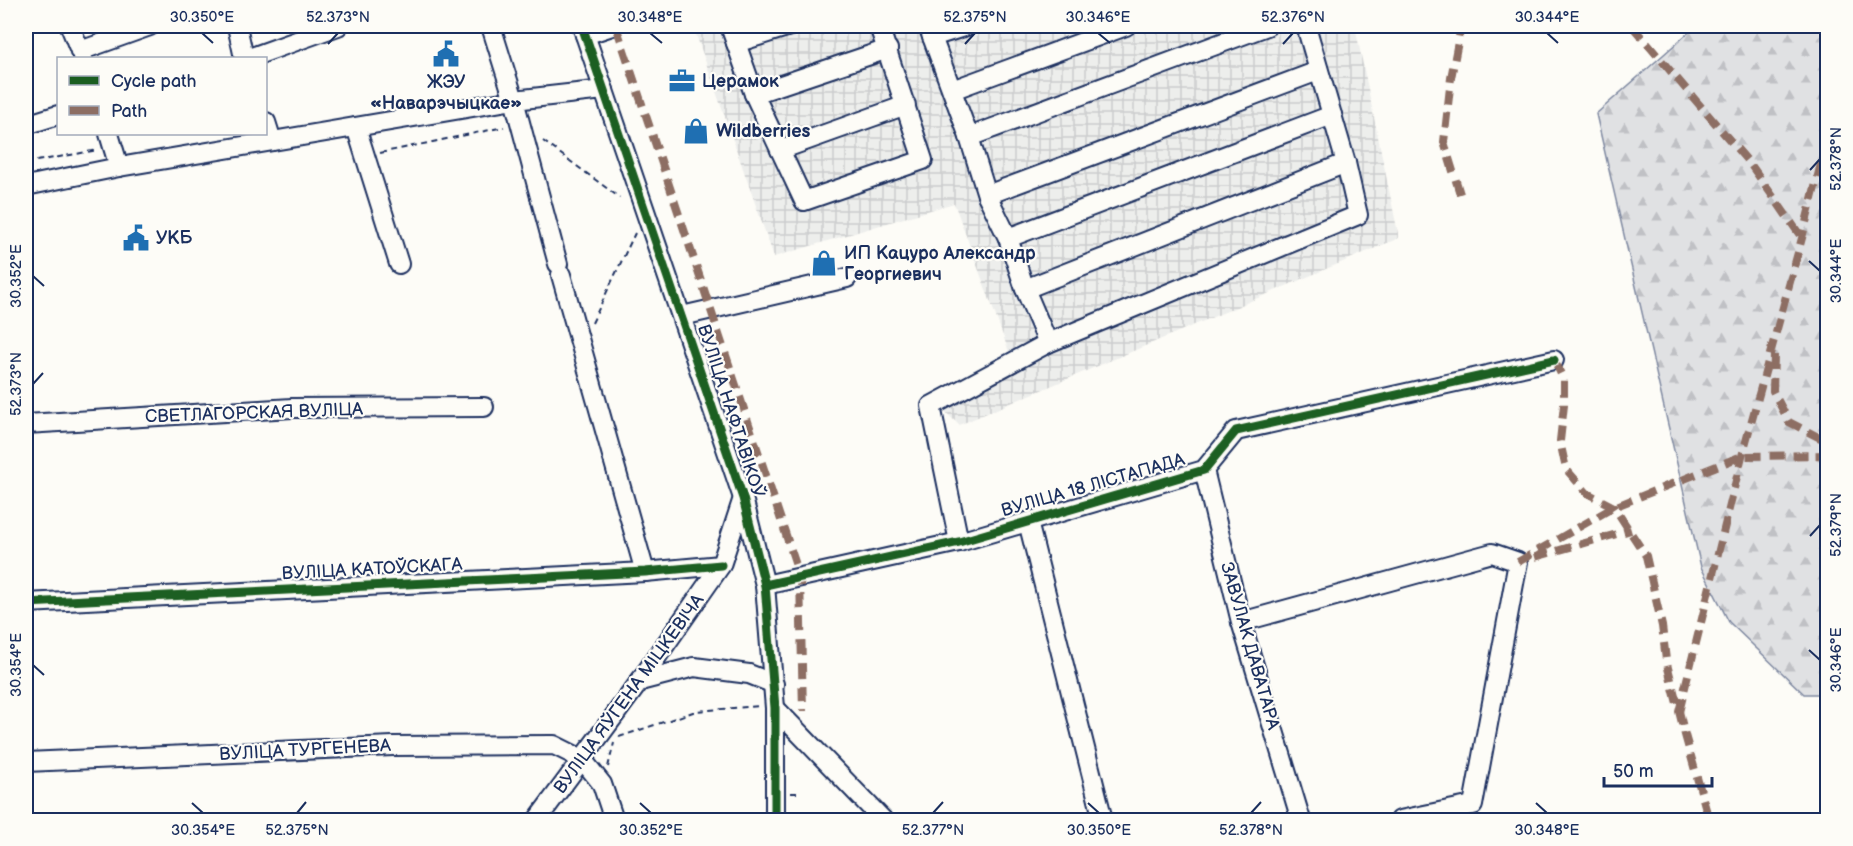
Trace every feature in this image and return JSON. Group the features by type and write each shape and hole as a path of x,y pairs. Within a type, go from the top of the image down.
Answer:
{"street":[{"path":"70,26 82,55 150,26"},
{"path":"237,26 244,57"},
{"path":"252,57 338,26"},
{"path":"491,26 514,100 645,572"},
{"path":"584,30 612,26"},
{"path":"790,26 733,34 754,94 804,201 923,160 879,26"},
{"path":"967,26 930,31 969,137 987,195 1008,238 1025,290 1048,343"},
{"path":"952,90 1126,26"},
{"path":"969,137 1267,26"},
{"path":"959,542 931,406 1048,343 1358,215 1346,164 1306,26"},
{"name":"ВУЛІЦА НАФТАВІКОЎ","path":"584,30 743,498 765,585 774,684 775,820"},
{"path":"754,94 888,50"},
{"path":"987,195 1318,70"},
{"path":"26,186 119,167 514,100 604,90"},
{"path":"780,150 906,105"},
{"path":"1008,238 1332,115"},
{"path":"26,125 57,116"},
{"path":"267,125 272,141"},
{"path":"356,127 399,264"},
{"path":"111,140 119,167"},
{"path":"1025,290 1346,164"},
{"path":"682,316 847,278"},
{"name":"ВУЛІЦА 18 ЛІСТАПАДА","path":"765,585 959,542 1204,470 1236,431 1554,360"},
{"name":"СВЕТЛАГОРСКАЯ ВУЛІЦА","path":"26,424 292,408 484,407"},
{"name":"ЗАВУЛАК ДАВАТАРА","path":"1204,470 1241,622 1302,820"},
{"name":"ВУЛІЦА ЯЎГЕНА МІЦКЕВІЧА","path":"537,820 640,681 721,565 743,498"},
{"name":"ВУЛІЦА 18 ЛІСТАПАДА","path":"1028,522 1103,820"},
{"path":"1241,622 1492,554 1518,562 1470,813 1400,820"},
{"name":"ВУЛІЦА КАТОЎСКАГА","path":"26,603 645,572 721,565"},
{"path":"640,681 694,666 749,674 774,684"},
{"path":"775,708 883,820"},
{"name":"ВУЛІЦА ТУРГЕНЕВА","path":"26,762 393,746 554,745 582,759"},
{"path":"582,759 602,784 614,820"}],"path":[{"path":"365,156 520,124 620,198"},
{"path":"26,163 111,140"},
{"path":"581,345 634,233"},
{"path":"602,784 616,739 696,711 755,706 775,708"}],"shaded area":[{"path":"693,26 1355,26 1399,238 959,425 930,397 1012,360 954,203 774,257"}],"green space":[{"path":"1696,26 1827,26 1827,73 1821,98 1828,105 1827,694 1804,694 1729,622 1701,567 1596,114"}],"marked path":[{"path":"616,26 800,577 803,711"},
{"path":"1460,194 1444,142 1451,78 1461,26"},
{"path":"1632,26 1751,165 1802,238"},
{"path":"1679,712 1742,456 1828,136"},
{"path":"1774,355 1773,391 1789,422 1828,442"},
{"path":"1554,360 1564,380 1560,441 1566,469 1587,493 1614,507 1646,556 1662,626 1666,660 1709,820"},
{"path":"1518,562 1614,507 1742,456 1828,455"},
{"path":"1535,557 1631,530"}],"cycle path":[{"path":"582,26 743,498 765,585 775,708 775,820"},
{"path":"765,585 959,542 1204,470 1236,431 1554,360"},
{"path":"26,603 645,572 721,565"}],"place":[{"name":"ЖЭУ «Наварэчыцкае»","path":"446,54"},
{"name":"Церамок","path":"682,81"},
{"name":"Wildberries","path":"696,131"},
{"name":"УКБ","path":"136,238"},
{"name":"ИП Кацуро Александр Георгиевич","path":"824,263"}]}
